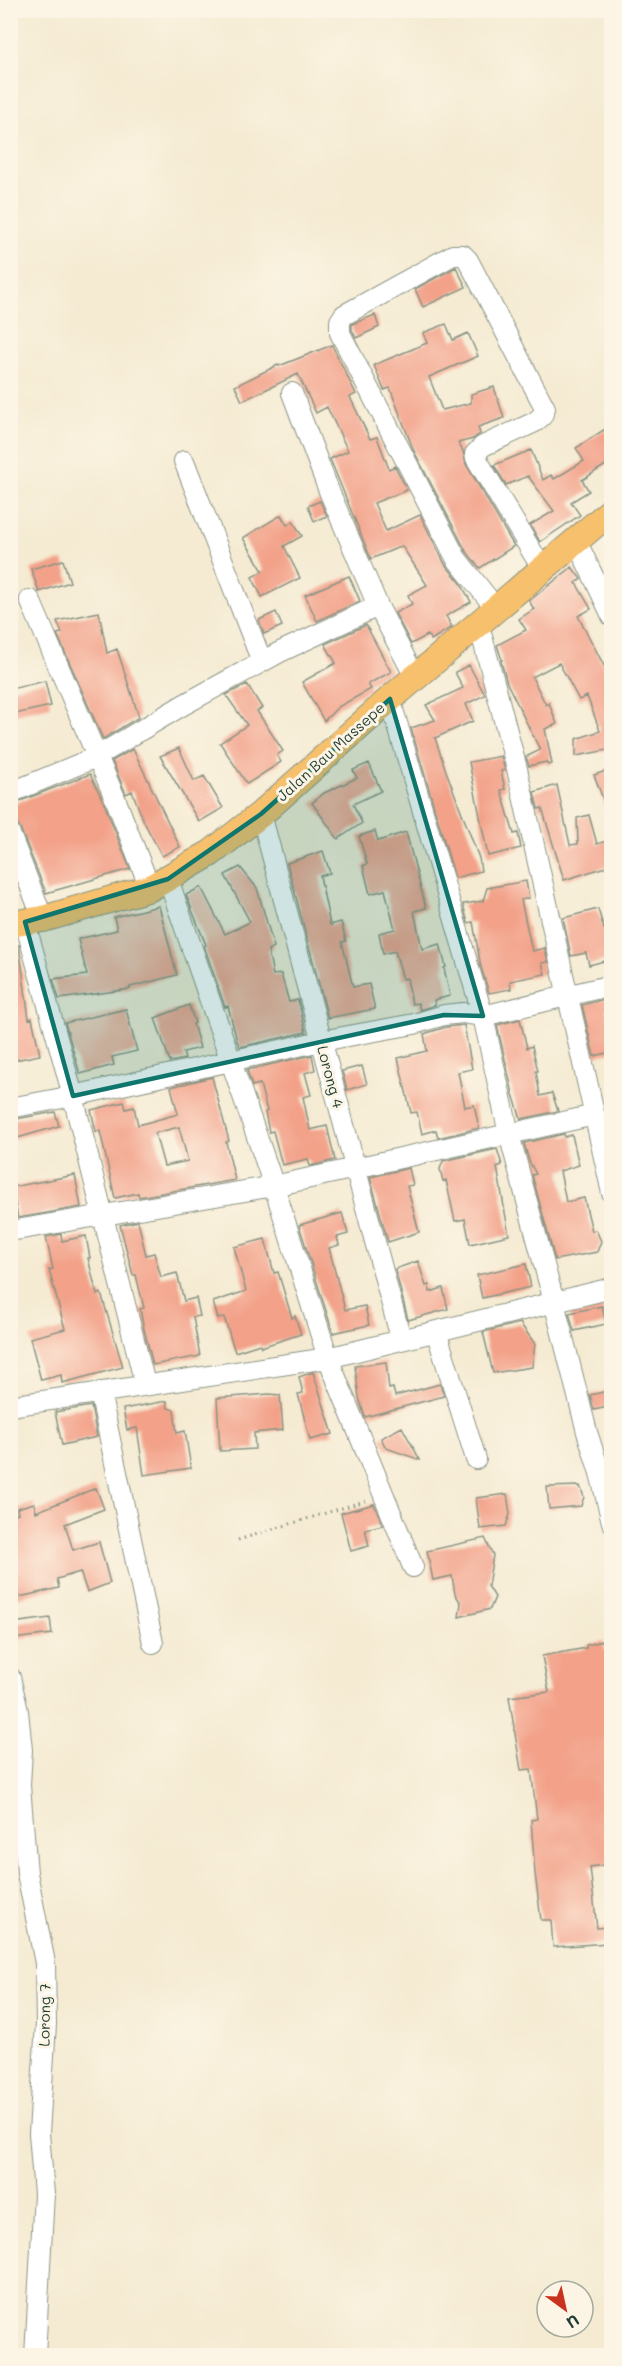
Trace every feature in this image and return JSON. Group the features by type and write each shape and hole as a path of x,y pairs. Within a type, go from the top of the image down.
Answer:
{"main road":[{"name":"Jalan Bau Massepe","path":"26,922 159,884 211,853 261,814 390,699 612,510"}],"street":[{"path":"543,570 476,458 476,454 483,446 535,422 543,416 545,408 468,260 463,255 453,255 344,315 340,321 340,333 488,617 517,769 612,1193"},
{"path":"292,393 329,491 378,606 416,679"},
{"path":"184,461 262,662"},
{"path":"576,540 612,616"},
{"path":"30,600 115,798 159,884 230,1061 274,1186 328,1358 414,1567"},
{"path":"10,793 96,756 262,662 315,634 378,606"},
{"path":"390,699 483,1016 509,1134 612,1522"},
{"name":"Lorong 4","path":"261,814 401,1339"},
{"path":"10,834 26,922 74,1096 145,1384"},
{"path":"10,1108 453,1013 483,1016 612,985"},
{"path":"10,1231 103,1217 274,1186 595,1115"},
{"path":"10,1406 328,1358 612,1288"},
{"path":"436,1331 476,1459"},
{"path":"100,1392 153,1642"},
{"name":"Lorong 7","path":"10,1677 18,1711 22,1750 20,1785 27,1873 45,1963 46,2024 39,2133 44,2194 35,2355"}],"path":[{"path":"238,1540 384,1494"}],"highlighted area":[{"path":"390,699 483,1016 444,1015 73,1096 25,922 168,879 261,814"}],"building":[{"path":"456,267 466,287 423,307 415,289"},
{"path":"375,315 379,327 356,338 352,324"},
{"path":"446,324 453,340 468,333 478,356 429,377 442,410 471,403 471,394 494,387 504,418 478,427 480,434 473,439 458,443 463,451 466,464 514,546 480,568 466,551 413,449 390,388 384,390 374,365 427,343 423,333"},
{"path":"332,345 356,394 350,397 370,439 377,437 389,469 395,466 407,490 374,503 386,531 420,515 445,564 460,582 471,602 446,616 452,627 431,640 428,635 411,644 395,613 412,604 408,595 427,585 402,546 371,559 330,459 348,451 327,407 316,413 298,374 242,401 235,386 278,365"},
{"path":"605,429 612,440 612,461 582,480 589,491 571,502 580,515 540,542 530,525 554,511 528,476 506,485 494,465 531,450 543,480 551,475 554,479 584,461 576,448"},
{"path":"320,501 327,516 314,521 308,506"},
{"path":"281,515 287,525 293,521 302,536 284,546 300,578 262,597 252,577 263,571 243,538"},
{"path":"63,560 70,582 39,592 31,569"},
{"path":"572,567 581,579 576,583 591,609 578,616 612,681 612,758 607,750 576,756 576,739 600,731 587,696 579,700 559,663 532,677 546,705 549,703 557,724 545,729 552,764 548,765 546,762 529,766 526,757 540,750 507,683 497,645 526,630 519,619 534,609 529,601"},
{"path":"349,576 360,601 317,621 305,595"},
{"path":"99,612 107,653 117,649 139,717 103,739 57,634 62,633 57,621"},
{"path":"276,612 282,626 264,634 259,620"},
{"path":"366,625 391,672 368,684 371,689 338,707 324,721 302,682 336,663 325,644"},
{"path":"469,665 485,695 466,704 473,721 435,738 479,858 481,871 455,878 411,728 435,720 426,705 463,688 455,672"},
{"path":"45,681 51,706 10,715 10,689"},
{"path":"247,684 262,708 257,711 283,751 277,755 281,762 247,784 220,743 247,725 226,695"},
{"path":"179,748 194,781 204,776 223,808 199,822 160,756"},
{"path":"133,749 180,847 162,856 144,822 132,791 126,794 112,761"},
{"path":"501,756 505,770 501,771 505,789 501,790 514,834 518,833 521,848 488,856 469,762"},
{"path":"369,763 381,791 353,804 362,823 338,839 312,803 324,793 357,778 353,770"},
{"path":"612,769 612,818 610,818 594,775"},
{"path":"90,774 130,869 46,893 21,830 10,814 10,805"},
{"path":"557,785 570,845 578,844 577,818 589,815 597,844 612,839 612,865 564,880 542,808 538,809 534,792"},
{"path":"375,831 378,841 406,832 426,908 414,911 422,949 440,944 446,967 444,968 450,996 434,1000 435,1005 420,1010 418,1003 412,1004 407,978 403,979 395,951 383,954 379,933 395,929 385,890 370,894 363,866 367,864 359,836"},
{"path":"323,851 330,873 320,876 330,925 341,922 346,941 342,942 353,987 369,984 375,1009 328,1018 287,863"},
{"path":"240,867 257,888 274,947 268,950 273,975 281,974 289,1002 298,1000 306,1032 240,1047 228,1006 225,1007 204,946 206,945 186,895 201,887 225,934 250,922 225,875"},
{"path":"526,881 529,898 521,900 532,951 545,948 548,962 542,963 545,974 510,981 511,989 489,993 481,967 473,922 468,923 463,904 483,901 487,888"},
{"path":"159,906 177,975 130,987 130,989 59,999 53,979 87,975 78,939 117,930 114,917"},
{"path":"598,909 604,929 612,927 612,959 589,965 586,953 571,956 563,918"},
{"path":"19,945 29,1019 32,1018 40,1055 10,1061 10,946"},
{"path":"612,997 612,1008 606,1009 612,1033 612,1052 594,1056 582,1005"},
{"path":"189,1005 200,1048 183,1052 185,1059 170,1062 155,1018"},
{"path":"126,1009 137,1051 112,1057 114,1065 80,1074 65,1023"},
{"path":"520,1019 527,1048 532,1046 538,1071 536,1071 540,1096 552,1093 558,1111 521,1119 497,1025"},
{"path":"464,1025 472,1069 458,1072 465,1107 474,1105 479,1128 438,1138 436,1130 422,1134 417,1112 411,1113 398,1058 427,1051 424,1034 446,1027"},
{"path":"312,1055 315,1070 305,1073 311,1095 303,1097 310,1130 327,1126 335,1160 310,1166 308,1159 282,1165 273,1131 269,1132 265,1112 267,1111 260,1084 252,1086 247,1070"},
{"path":"362,1066 367,1084 347,1090 342,1071"},
{"path":"212,1077 229,1141 226,1142 235,1180 139,1197 138,1193 115,1198 100,1131 96,1132 91,1110 124,1102 126,1109 134,1107 138,1125 178,1114 171,1087","holes":["179,1127 188,1161 164,1166 155,1133"]},
{"path":"55,1112 59,1126 14,1139 10,1120"},
{"path":"564,1134 565,1137 572,1135 579,1165 560,1171 566,1202 584,1198 592,1231 596,1230 601,1241 597,1252 555,1260 532,1175 536,1174 529,1161 524,1143"},
{"path":"497,1149 502,1165 497,1167 509,1235 470,1244 465,1219 455,1221 446,1180 443,1181 440,1169 443,1161"},
{"path":"409,1168 413,1185 407,1186 419,1232 388,1242 370,1177"},
{"path":"75,1175 81,1207 18,1218 12,1187"},
{"path":"342,1213 348,1234 337,1237 339,1245 329,1248 345,1310 365,1306 369,1325 333,1333 299,1225"},
{"path":"138,1221 146,1255 154,1253 161,1277 177,1273 184,1301 196,1298 200,1316 193,1317 200,1356 153,1365 140,1309 144,1308 120,1225"},
{"path":"61,1234 62,1241 86,1236 90,1258 88,1258 97,1295 101,1293 123,1367 62,1383 61,1375 41,1380 30,1338 65,1329 49,1270 53,1269 46,1237"},
{"path":"265,1239 274,1273 278,1272 292,1318 295,1316 301,1334 261,1347 260,1344 235,1352 224,1317 218,1319 213,1302 246,1291 234,1247"},
{"path":"418,1261 430,1292 443,1288 448,1309 408,1320 395,1269"},
{"path":"526,1264 531,1287 482,1298 477,1275"},
{"path":"602,1306 606,1324 574,1331 569,1313"},
{"path":"520,1323 535,1344 532,1367 493,1373 483,1332"},
{"path":"386,1362 389,1389 393,1388 395,1396 440,1384 444,1396 365,1417 359,1398 355,1366"},
{"path":"313,1372 333,1434 310,1440 298,1394 303,1393 299,1377"},
{"path":"612,1390 612,1406 594,1410 590,1395"},
{"path":"280,1395 283,1430 254,1433 255,1449 220,1451 217,1398"},
{"path":"167,1401 168,1408 174,1410 177,1433 185,1431 191,1468 144,1475 137,1428 127,1430 123,1409"},
{"path":"91,1406 97,1437 62,1445 55,1412"},
{"path":"402,1427 420,1460 386,1448 381,1438"},
{"path":"580,1486 584,1497 581,1506 549,1509 547,1487"},
{"path":"96,1488 104,1509 65,1524 73,1550 99,1542 110,1583 87,1592 80,1572 57,1579 59,1588 15,1598 10,1576 10,1516 18,1513 17,1508 34,1503 36,1512"},
{"path":"507,1494 510,1514 506,1526 480,1529 476,1498"},
{"path":"374,1504 383,1525 365,1529 369,1546 351,1551 341,1513"},
{"path":"485,1538 493,1555 488,1586 495,1597 490,1609 459,1617 461,1603 455,1594 452,1576 433,1580 427,1551"},
{"path":"50,1618 52,1634 13,1639 12,1623"},
{"path":"603,1641 605,1650 612,1649 612,1864 590,1867 597,1928 607,1927 608,1943 553,1947 551,1920 541,1920 535,1873 531,1820 537,1819 531,1769 521,1770 509,1697 549,1692 542,1656 586,1648 586,1645"}]}
